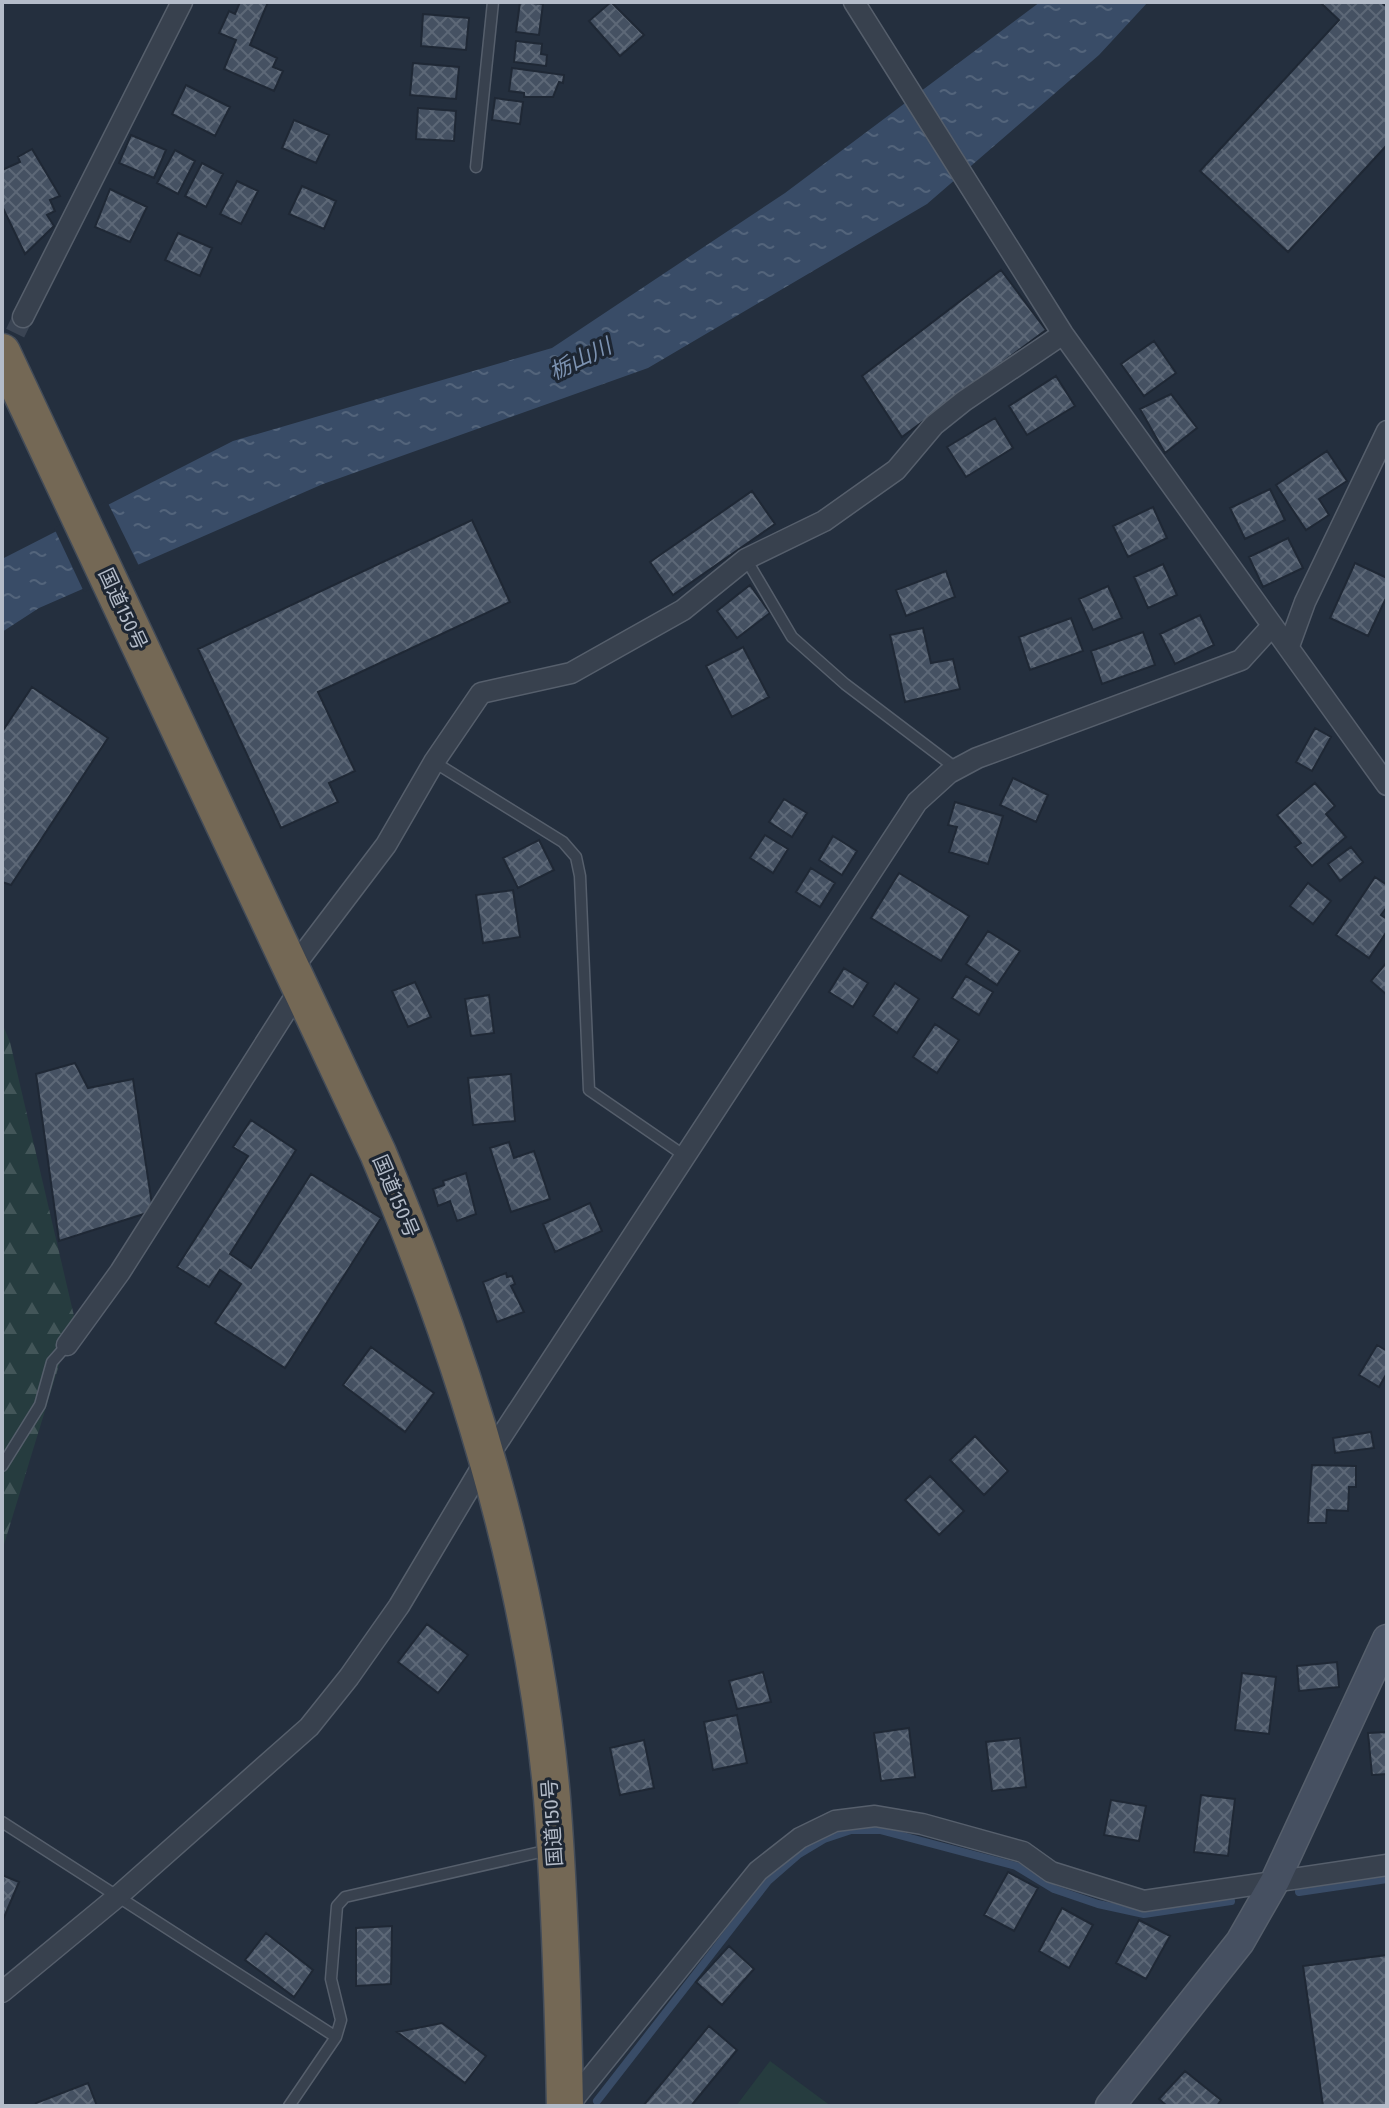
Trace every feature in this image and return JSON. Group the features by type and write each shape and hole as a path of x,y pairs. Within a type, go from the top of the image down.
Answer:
{"highway":[{"name":"国道150号","path":"2,352 297,978 428,1272 486,1460 532,1658 552,1797 566,2106"}],"street":[{"path":"23,317 182,2"},
{"path":"854,2 1063,334 1387,785"},
{"path":"67,1345 128,1259 297,978 386,845 434,762 481,693 571,673 683,610 746,559 824,521 884,479 896,470 934,425 1063,334"},
{"path":"1289,646 1305,602 1387,431"},
{"path":"2,1992 117,1897 309,1727 399,1606 486,1460 917,802 957,769 1241,660 1272,626"},
{"path":"1110,2106 1240,1942 1275,1881 1387,1639"},
{"path":"566,2106 758,1871 800,1838 835,1821 875,1816 922,1824 1023,1852 1051,1872 1144,1901 1387,1865"}],"lane":[{"path":"476,167 493,2"},
{"path":"746,559 792,637 845,684 957,769"},
{"path":"434,762 563,842 576,857 580,876 589,1090 686,1156"},
{"path":"2,1466 40,1405 52,1362 67,1345"},
{"path":"2,1822 336,2037"},
{"path":"289,2106 336,2037 341,2020 331,1979 337,1906 345,1897 554,1848"}],"green space":[{"path":"2,1023 10,1042 74,1316 2,1551"},
{"path":"770,2061 831,2106 736,2106"}],"water":[{"name":"栃山川","path":"1040,2 1148,2 1099,55 927,204 648,368 323,484 39,608 2,632 2,559 233,441 552,348 785,193"}],"pier":[{"path":"107,501 140,568 84,592 54,528"}],"building":[{"path":"240,2 268,2 250,45 277,58 273,67 283,71 274,91 224,69 236,40 219,33 229,11 235,14"},
{"path":"520,2 543,4 539,35 516,32"},
{"path":"611,2 644,35 620,56 589,21"},
{"path":"1381,2 1387,7 1387,145 1288,252 1200,171 1339,20 1322,4"},
{"path":"423,14 469,18 466,50 421,46"},
{"path":"516,41 542,44 541,54 547,55 546,66 514,62"},
{"path":"413,63 459,67 456,99 410,95"},
{"path":"512,68 564,75 563,83 559,82 553,97 524,97 524,93 509,91"},
{"path":"186,85 230,107 215,136 172,114"},
{"path":"495,98 523,102 520,124 492,120"},
{"path":"418,108 456,111 454,141 416,139"},
{"path":"294,120 329,135 316,163 282,148"},
{"path":"131,135 166,150 154,178 119,163"},
{"path":"32,149 60,196 50,200 55,211 47,215 54,226 25,254 2,206 2,170 20,162 18,157"},
{"path":"175,150 195,161 178,194 157,183"},
{"path":"202,163 223,174 206,207 185,196"},
{"path":"237,181 258,191 241,224 220,214"},
{"path":"302,186 336,201 324,229 289,214"},
{"path":"110,189 147,207 130,242 95,227"},
{"path":"178,233 212,248 200,276 165,260"},
{"path":"1001,270 1046,330 902,437 862,376"},
{"path":"1154,341 1176,373 1144,396 1121,364"},
{"path":"1056,376 1075,406 1027,435 1009,406"},
{"path":"1171,394 1197,428 1165,453 1140,409"},
{"path":"995,418 1013,448 966,477 947,447"},
{"path":"1327,451 1347,481 1319,499 1329,515 1306,530 1276,485"},
{"path":"1270,489 1285,520 1245,539 1230,508"},
{"path":"752,491 775,524 673,595 650,562"},
{"path":"1153,507 1167,538 1128,557 1113,526"},
{"path":"472,520 510,602 318,692 355,771 329,783 338,802 281,828 198,649"},
{"path":"1288,538 1303,568 1263,587 1249,557"},
{"path":"1355,563 1387,578 1387,596 1368,636 1330,618"},
{"path":"1163,564 1177,595 1148,608 1134,577"},
{"path":"946,571 955,597 906,616 896,590"},
{"path":"750,585 770,613 737,638 717,611"},
{"path":"1108,586 1122,618 1093,630 1079,599"},
{"path":"1200,615 1214,645 1175,664 1160,634"},
{"path":"1071,618 1083,651 1030,670 1019,637"},
{"path":"923,628 931,663 953,659 960,689 905,702 890,635"},
{"path":"1143,632 1155,665 1102,684 1091,651"},
{"path":"743,647 769,697 732,717 706,666"},
{"path":"32,687 108,738 11,885 2,882 2,732"},
{"path":"1315,728 1331,737 1312,771 1296,762"},
{"path":"1013,778 1048,795 1036,822 1000,805"},
{"path":"1315,783 1335,806 1326,814 1346,837 1312,866 1295,847 1301,843 1277,815"},
{"path":"784,799 807,813 792,837 769,822"},
{"path":"955,802 1003,816 988,864 949,852 957,827 948,825"},
{"path":"765,835 788,849 773,873 750,858"},
{"path":"833,836 857,851 842,875 819,860"},
{"path":"539,840 554,870 518,888 503,858"},
{"path":"1351,847 1363,862 1340,881 1328,864"},
{"path":"811,868 835,883 820,907 796,892"},
{"path":"899,873 969,916 941,961 871,918"},
{"path":"1375,877 1387,885 1387,907 1381,915 1387,919 1387,931 1369,958 1336,935"},
{"path":"1308,883 1331,901 1313,924 1290,906"},
{"path":"513,890 520,937 483,943 476,895"},
{"path":"988,931 1020,951 997,985 966,964"},
{"path":"1387,962 1387,995 1371,981"},
{"path":"844,968 868,983 853,1007 829,992"},
{"path":"966,976 993,992 979,1015 952,998"},
{"path":"415,982 431,1017 408,1027 392,991"},
{"path":"895,983 919,999 897,1033 873,1016"},
{"path":"489,995 494,1033 471,1036 465,999"},
{"path":"935,1024 959,1040 937,1073 913,1057"},
{"path":"75,1063 88,1088 133,1079 153,1211 59,1241 36,1074"},
{"path":"511,1074 515,1121 473,1125 468,1078"},
{"path":"251,1120 296,1150 230,1254 251,1268 311,1174 381,1218 285,1368 215,1323 241,1284 220,1270 209,1287 177,1267 248,1156 233,1147"},
{"path":"509,1142 514,1158 534,1151 550,1199 511,1212 490,1148"},
{"path":"466,1173 476,1214 457,1221 450,1201 438,1206 433,1189 444,1185 443,1181"},
{"path":"590,1203 602,1231 555,1252 543,1224"},
{"path":"506,1273 507,1277 512,1276 515,1284 511,1286 524,1312 497,1322 483,1282"},
{"path":"1377,1345 1387,1351 1387,1373 1379,1387 1359,1375"},
{"path":"371,1347 434,1393 405,1432 343,1385"},
{"path":"1371,1432 1374,1448 1335,1453 1333,1438"},
{"path":"975,1436 1008,1471 984,1495 950,1460"},
{"path":"1312,1465 1356,1466 1356,1487 1349,1487 1348,1511 1327,1510 1326,1523 1308,1523"},
{"path":"930,1476 964,1511 939,1535 905,1500"},
{"path":"427,1624 468,1655 438,1693 398,1662"},
{"path":"1337,1662 1339,1687 1299,1691 1297,1666"},
{"path":"763,1672 771,1702 737,1709 729,1681"},
{"path":"1242,1673 1276,1677 1269,1734 1235,1730"},
{"path":"737,1715 747,1763 713,1770 704,1722"},
{"path":"909,1728 915,1777 881,1781 874,1733"},
{"path":"1387,1732 1387,1774 1372,1775 1368,1733"},
{"path":"1020,1738 1026,1787 992,1791 986,1742"},
{"path":"644,1740 654,1788 620,1795 610,1748"},
{"path":"1201,1795 1235,1799 1228,1856 1194,1852"},
{"path":"1111,1800 1146,1806 1139,1841 1104,1835"},
{"path":"1008,1872 1038,1888 1014,1931 984,1915"},
{"path":"2,1875 19,1882 2,1922"},
{"path":"1062,1908 1093,1925 1069,1968 1039,1951"},
{"path":"1139,1920 1170,1936 1146,1979 1116,1963"},
{"path":"392,1926 391,1984 356,1986 356,1928"},
{"path":"266,1933 313,1970 294,1997 245,1960"},
{"path":"729,1946 754,1969 722,2005 696,1982"},
{"path":"1387,1955 1387,2106 1323,2106 1303,1966"},
{"path":"442,2023 486,2056 465,2083 397,2032"},
{"path":"709,2026 737,2050 691,2106 643,2106"},
{"path":"1185,2071 1221,2100 1217,2106 1167,2106 1159,2099"},
{"path":"88,2083 97,2106 37,2106 36,2103"}],"waterway":[{"path":"597,2101 768,1881 799,1854 824,1839 851,1830 880,1830 1016,1866 1054,1889 1098,1904 1144,1914 1231,1901"},
{"path":"1299,1892 1387,1879"}],"tunnel":[{"path":"2,360 23,317"}]}
